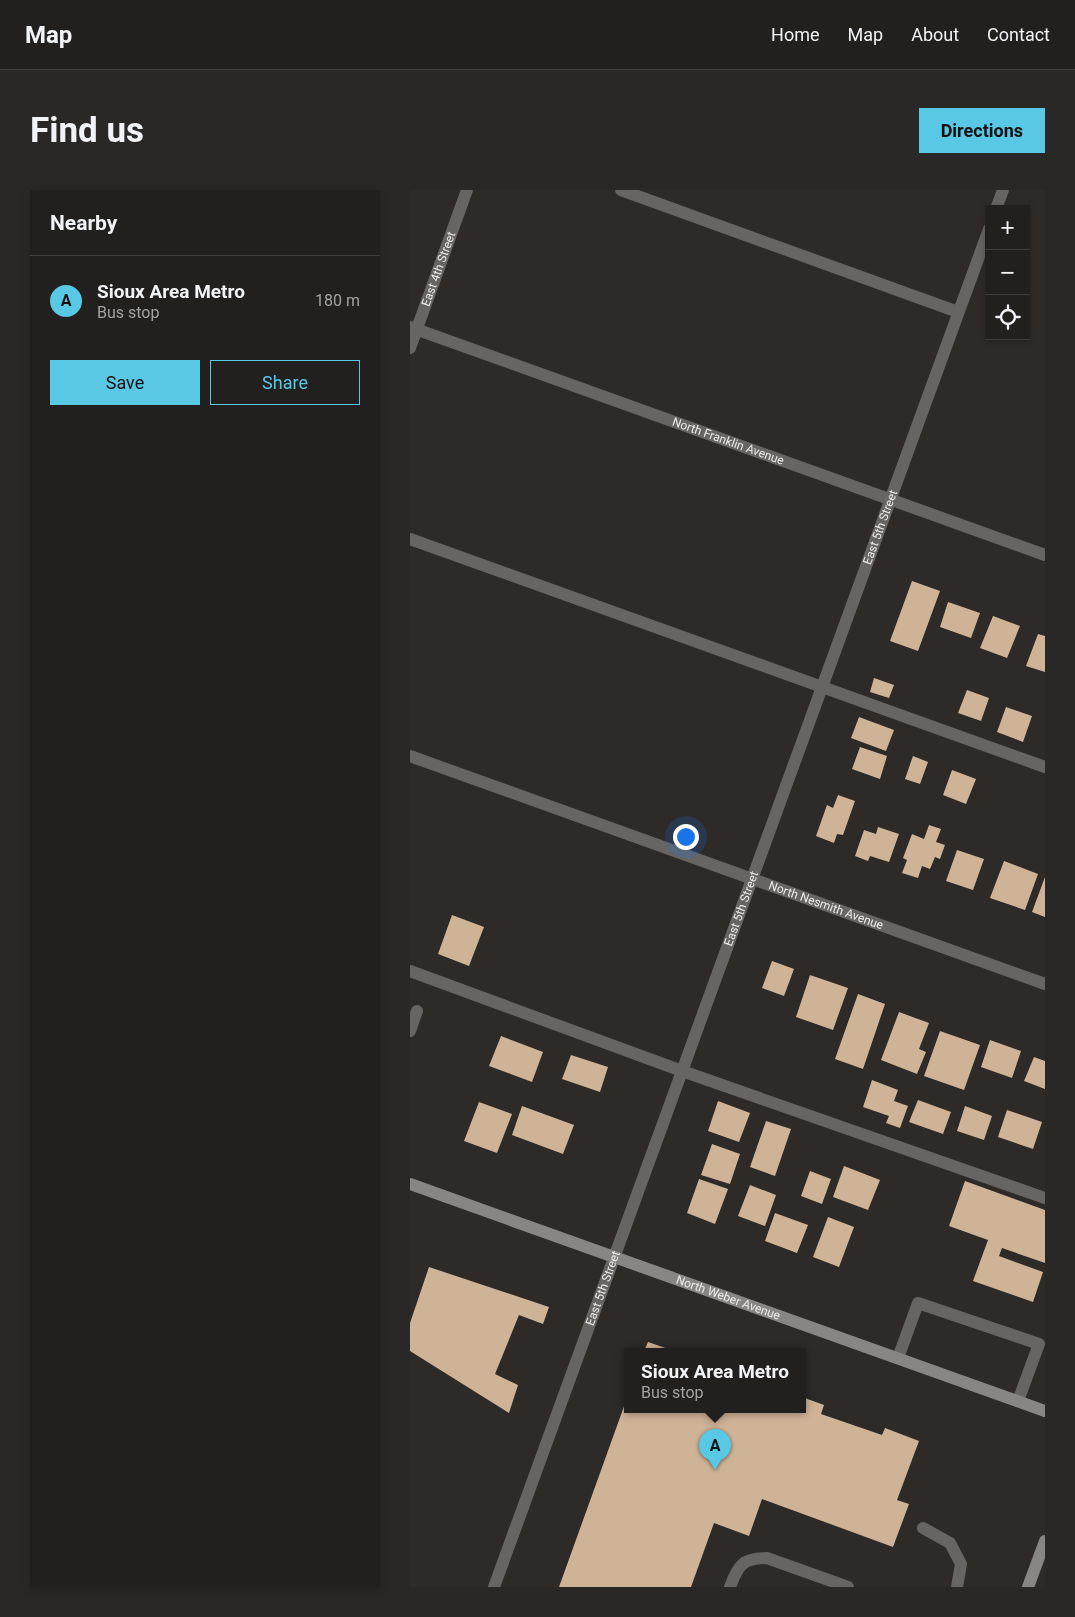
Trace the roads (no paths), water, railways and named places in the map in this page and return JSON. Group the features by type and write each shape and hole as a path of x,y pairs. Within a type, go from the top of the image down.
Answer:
{"street":[{"name":"East 4th Street","path":"410,348 413,328 467,190"},
{"path":"621,190 958,312"},
{"path":"997,205 1003,190"},
{"name":"East 5th Street","path":"494,1587 985,239"},
{"name":"North Franklin Avenue","path":"413,328 1045,554"},
{"path":"410,539 1045,767"},
{"name":"North Nesmith Avenue","path":"410,756 1045,984"},
{"path":"410,971 682,1071 1045,1198"},
{"path":"410,1031 418,1011"},
{"name":"North Weber Avenue","path":"411,1186 614,1256 1045,1411"},
{"path":"898,1358 918,1303 1039,1344 1018,1401"},
{"path":"923,1528 950,1543 961,1564 957,1587"},
{"path":"1028,1587 1045,1541"},
{"path":"730,1587 736,1570 744,1562 755,1558 767,1558 848,1587"}],"place":[{"name":"Sioux Area Metro","path":"715,1470"}]}
